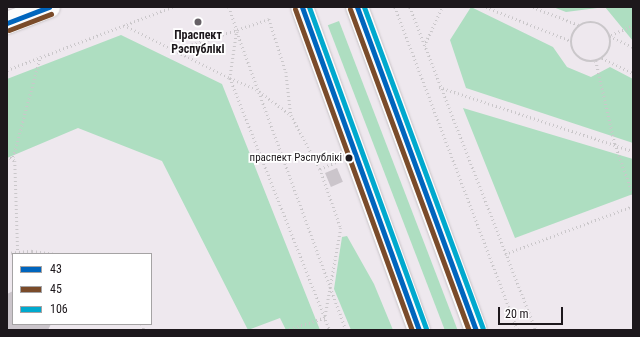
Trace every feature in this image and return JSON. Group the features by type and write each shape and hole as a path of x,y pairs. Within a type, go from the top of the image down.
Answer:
{"main road":[{"path":"7,23 50,7"},
{"path":"302,7 419,330"},
{"path":"357,7 476,330"}],"path":[{"path":"7,70 172,7"},
{"path":"229,7 256,88 346,330"},
{"path":"395,7 518,330"},
{"path":"410,7 438,87 536,330"},
{"path":"424,47 442,7"},
{"path":"486,7 571,41 577,56 596,61 602,58 610,48 610,36"},
{"path":"533,7 579,25 598,22 610,36 633,47"},
{"path":"173,51 269,19 286,72 291,115 320,169 340,228 325,318"},
{"path":"124,25 173,51 230,78 256,88 291,115"},
{"path":"571,41 579,25"},
{"path":"610,36 633,25"},
{"path":"236,30 230,78 330,330"},
{"path":"18,252 13,157 40,57"},
{"path":"602,58 633,73"},
{"path":"596,61 615,144 633,194"},
{"path":"438,87 633,151"},
{"path":"7,155 13,157"},
{"path":"505,254 633,206"},
{"path":"7,253 37,253"},
{"path":"288,330 325,318"}],"green space":[{"path":"471,7 553,47 567,67 591,77 610,67 633,79 633,143 466,88 450,40"},
{"path":"553,7 605,7 566,12"},
{"path":"605,7 633,7 633,41"},
{"path":"339,21 458,330 445,330 328,25"},
{"path":"121,35 222,84 320,330 286,330 280,318 248,330 162,161 78,128 7,158 7,79"},
{"path":"463,108 633,159 633,194 515,238"},
{"path":"347,236 374,284 393,330 351,330 334,289 342,237"}],"building":[{"path":"337,168 343,182 331,187 325,173"},
{"path":"12,292 12,325 50,325 48,330 7,330 7,294"}],"transit line":[{"name":"43","path":"7,23 49,7"},
{"name":"43","path":"302,7 419,330"},
{"name":"106","path":"309,7 426,328"},
{"name":"43","path":"357,7 476,330"},
{"name":"106","path":"364,7 483,328"},
{"name":"45","path":"295,9 412,330"},
{"name":"45","path":"350,9 469,330"},
{"name":"45","path":"9,30 51,14"}],"place":[{"name":"Праспект Рэспублікі","path":"198,22"},
{"name":"праспект Рэспублікі","path":"349,158"}]}
